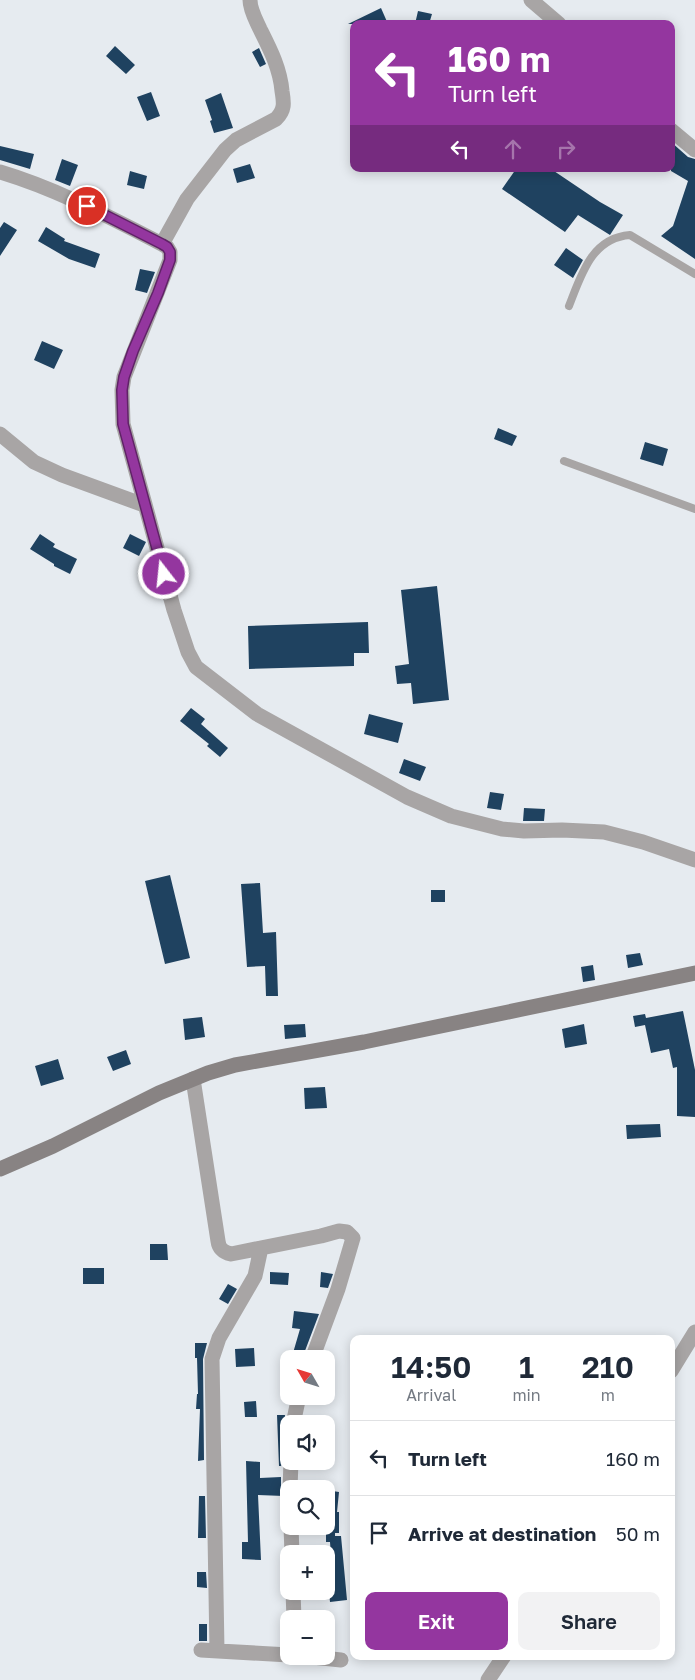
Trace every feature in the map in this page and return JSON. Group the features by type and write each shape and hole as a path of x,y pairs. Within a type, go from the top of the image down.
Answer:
{"street":[{"path":"162,244 187,199 225,150 236,140 276,119 281,114 284,106 278,66 252,11 250,0"},
{"path":"531,0 554,20"},
{"path":"675,133 695,150"},
{"path":"0,172 31,182 87,206 162,244 170,252 170,260 158,293 124,377 122,390 123,424 174,610 190,658 196,667 257,714 407,797 451,816 502,829 604,832 643,842 695,860"},
{"path":"0,434 34,462 62,475 144,505"},
{"path":"0,1169 53,1146 159,1093 192,1079 235,1065 364,1042 695,973"},
{"path":"192,1079 219,1247 225,1253 231,1254 339,1231 346,1232 353,1238 338,1289 315,1350"},
{"path":"217,1651 212,1359 220,1338 255,1276 261,1248"},
{"path":"675,1364 695,1332"},
{"path":"201,1650 280,1654"},
{"path":"335,1659 341,1660"},
{"path":"488,1680 501,1660"}],"lane":[{"path":"569,306 585,264 593,254 613,239 623,236 630,235 695,274"},
{"path":"564,461 695,510"}],"building":[{"path":"381,8 386,20 356,20"},
{"path":"418,11 432,14 430,20 416,20"},
{"path":"115,46 135,65 126,74 106,56"},
{"path":"259,48 266,64 260,67 252,52"},
{"path":"151,92 160,116 147,121 137,97"},
{"path":"221,93 233,128 214,133 205,100"},
{"path":"0,146 34,154 30,169 0,160"},
{"path":"675,146 688,157 695,159 695,259 661,236 673,226 688,181 673,172 675,172"},
{"path":"62,159 78,165 70,186 55,180"},
{"path":"250,164 255,178 237,183 233,169"},
{"path":"130,171 147,176 144,189 127,185"},
{"path":"514,172 555,172 623,215 610,235 578,215 565,232 502,189"},
{"path":"4,222 17,230 0,256 0,228"},
{"path":"46,227 65,239 64,241 100,254 95,268 69,259 38,241"},
{"path":"566,248 583,260 573,278 554,265"},
{"path":"140,269 155,272 147,293 135,290"},
{"path":"42,341 63,350 54,369 34,360"},
{"path":"498,428 517,436 512,446 494,439"},
{"path":"645,442 668,449 663,466 640,459"},
{"path":"40,534 55,544 53,547 77,559 70,574 54,566 54,564 30,549"},
{"path":"130,534 146,542 139,556 123,548"},
{"path":"437,586 449,700 413,704 411,683 397,684 395,666 409,664 401,590"},
{"path":"368,622 369,653 354,653 354,666 249,669 248,626"},
{"path":"191,708 205,719 201,724 228,748 220,757 207,746 209,744 180,721"},
{"path":"369,714 403,723 398,743 364,734"},
{"path":"404,759 426,767 420,781 399,773"},
{"path":"490,792 504,794 501,810 487,808"},
{"path":"524,808 545,809 544,821 523,821"},
{"path":"170,875 190,958 165,964 145,881"},
{"path":"260,883 263,933 276,932 278,996 266,996 265,966 247,967 241,884"},
{"path":"431,890 445,890 445,902 431,902"},
{"path":"640,953 643,965 628,968 626,955"},
{"path":"593,965 595,980 583,982 581,967"},
{"path":"683,1011 695,1070 695,1117 677,1116 677,1067 673,1068 669,1049 651,1053 645,1025 635,1027 633,1016 645,1014 646,1018"},
{"path":"202,1017 205,1037 185,1040 183,1019"},
{"path":"305,1024 306,1037 285,1039 284,1025"},
{"path":"584,1024 587,1044 565,1048 562,1029"},
{"path":"126,1050 131,1064 113,1071 107,1057"},
{"path":"58,1059 64,1079 41,1086 35,1066"},
{"path":"325,1087 327,1108 305,1109 304,1088"},
{"path":"660,1124 661,1137 627,1139 626,1125"},
{"path":"150,1244 167,1244 168,1260 150,1260"},
{"path":"83,1268 104,1268 104,1284 83,1284"},
{"path":"270,1272 289,1273 288,1285 270,1284"},
{"path":"321,1272 333,1274 328,1288 320,1287"},
{"path":"228,1284 237,1289 228,1304 219,1299"},
{"path":"294,1311 319,1314 305,1350 294,1350 300,1329 292,1328"},
{"path":"195,1343 207,1343 203,1359 204,1460 198,1461 200,1409 196,1409 198,1394"},
{"path":"254,1348 255,1366 236,1367 235,1349"},
{"path":"256,1401 257,1417 245,1417 244,1402"},
{"path":"277,1415 280,1415 279,1466"},
{"path":"246,1461 260,1462 260,1478 281,1477 280,1496 258,1495 261,1560 242,1559 242,1542 248,1542"},
{"path":"335,1491 339,1492 337,1512 339,1512 339,1533 335,1533"},
{"path":"199,1496 205,1496 206,1538 198,1538"},
{"path":"326,1535 341,1536 347,1600 330,1602 330,1600 335,1600 335,1545 330,1545 330,1542 326,1542"},
{"path":"197,1572 206,1572 207,1588 197,1587"},
{"path":"199,1624 207,1624 207,1641 199,1641"}],"route":[{"path":"87,206 162,244 170,252 170,260 133,351 124,377 122,390 123,424 128,446 164,574"}]}
